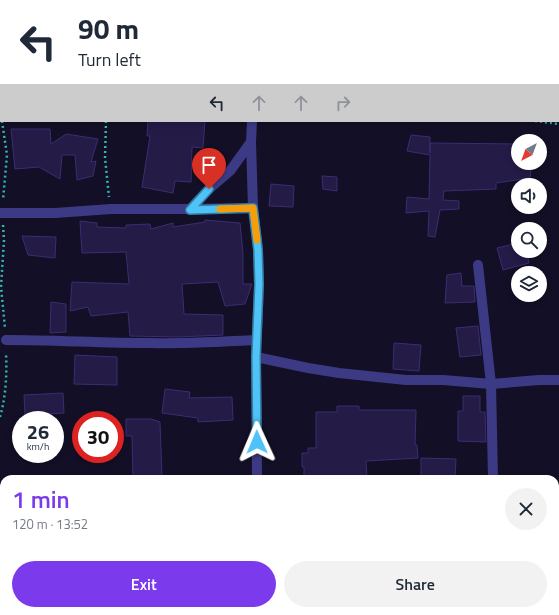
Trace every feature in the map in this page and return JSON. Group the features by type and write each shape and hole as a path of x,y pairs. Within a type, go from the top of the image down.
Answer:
{"street":[{"path":"252,122 253,208 258,250 259,284 256,357 257,475"},
{"path":"190,210 209,189 230,171 251,142"},
{"path":"1,212 55,213 110,209 190,210 253,208"},
{"path":"478,265 492,384 494,475"},
{"path":"6,340 151,344 257,340"},
{"path":"256,357 308,368 354,375 406,380 443,380 492,384 559,380"}],"path":[{"path":"0,417 4,404 7,370 1,287 4,240 1,212 6,155 2,122"},
{"path":"106,122 105,158 110,209"},
{"path":"543,122 559,124"}],"building":[{"path":"148,122 205,122 203,148 192,147 191,182 175,181 173,193 142,187 150,136 147,136"},
{"path":"11,129 50,129 51,144 66,134 98,139 91,162 96,161 93,176 77,180 75,155 62,155 60,179 39,167 15,169"},
{"path":"411,135 430,137 430,143 511,144 511,170 531,170 530,178 511,178 511,181 496,183 496,189 444,191 443,200 459,201 459,209 440,210 435,237 428,236 429,211 406,213 407,197 429,199 430,155 407,151"},
{"path":"322,176 337,177 337,191 323,189"},
{"path":"271,184 294,186 293,207 269,206"},
{"path":"205,220 240,223 243,253 243,284 252,284 245,304 225,306 218,282 182,284 184,314 223,315 223,335 177,337 130,336 128,312 91,316 88,307 70,311 72,282 129,284 126,252 82,253 80,221 97,223 97,227 126,228 126,225 150,224 151,229 173,223 173,227 205,222"},
{"path":"22,236 56,237 55,258 28,255"},
{"path":"511,245 511,258 528,258 529,263 511,266 511,268 503,270 497,248"},
{"path":"461,273 462,286 474,286 475,302 445,303 447,275"},
{"path":"51,302 66,304 66,332 50,333"},
{"path":"478,326 481,355 460,357 456,328"},
{"path":"394,343 421,345 419,371 393,369"},
{"path":"75,355 117,357 117,385 74,384"},
{"path":"165,389 190,392 189,398 232,397 233,420 198,422 198,418 162,413"},
{"path":"63,393 64,411 25,411 24,395"},
{"path":"463,396 480,396 480,412 485,412 486,442 458,441 458,411 463,411"},
{"path":"337,406 359,406 359,410 416,410 415,445 417,445 418,458 366,461 367,475 304,475 304,467 302,467 302,453 308,453 308,448 316,448 316,412 337,412"},
{"path":"126,419 151,419 160,422 162,475 133,475 132,436 126,436"},
{"path":"421,458 456,459 455,475 421,475"}],"slow traffic":[{"path":"220,209 253,208 257,240"}],"route":[{"path":"209,189 190,210 253,208 258,250 259,284 256,357 257,442"}]}
